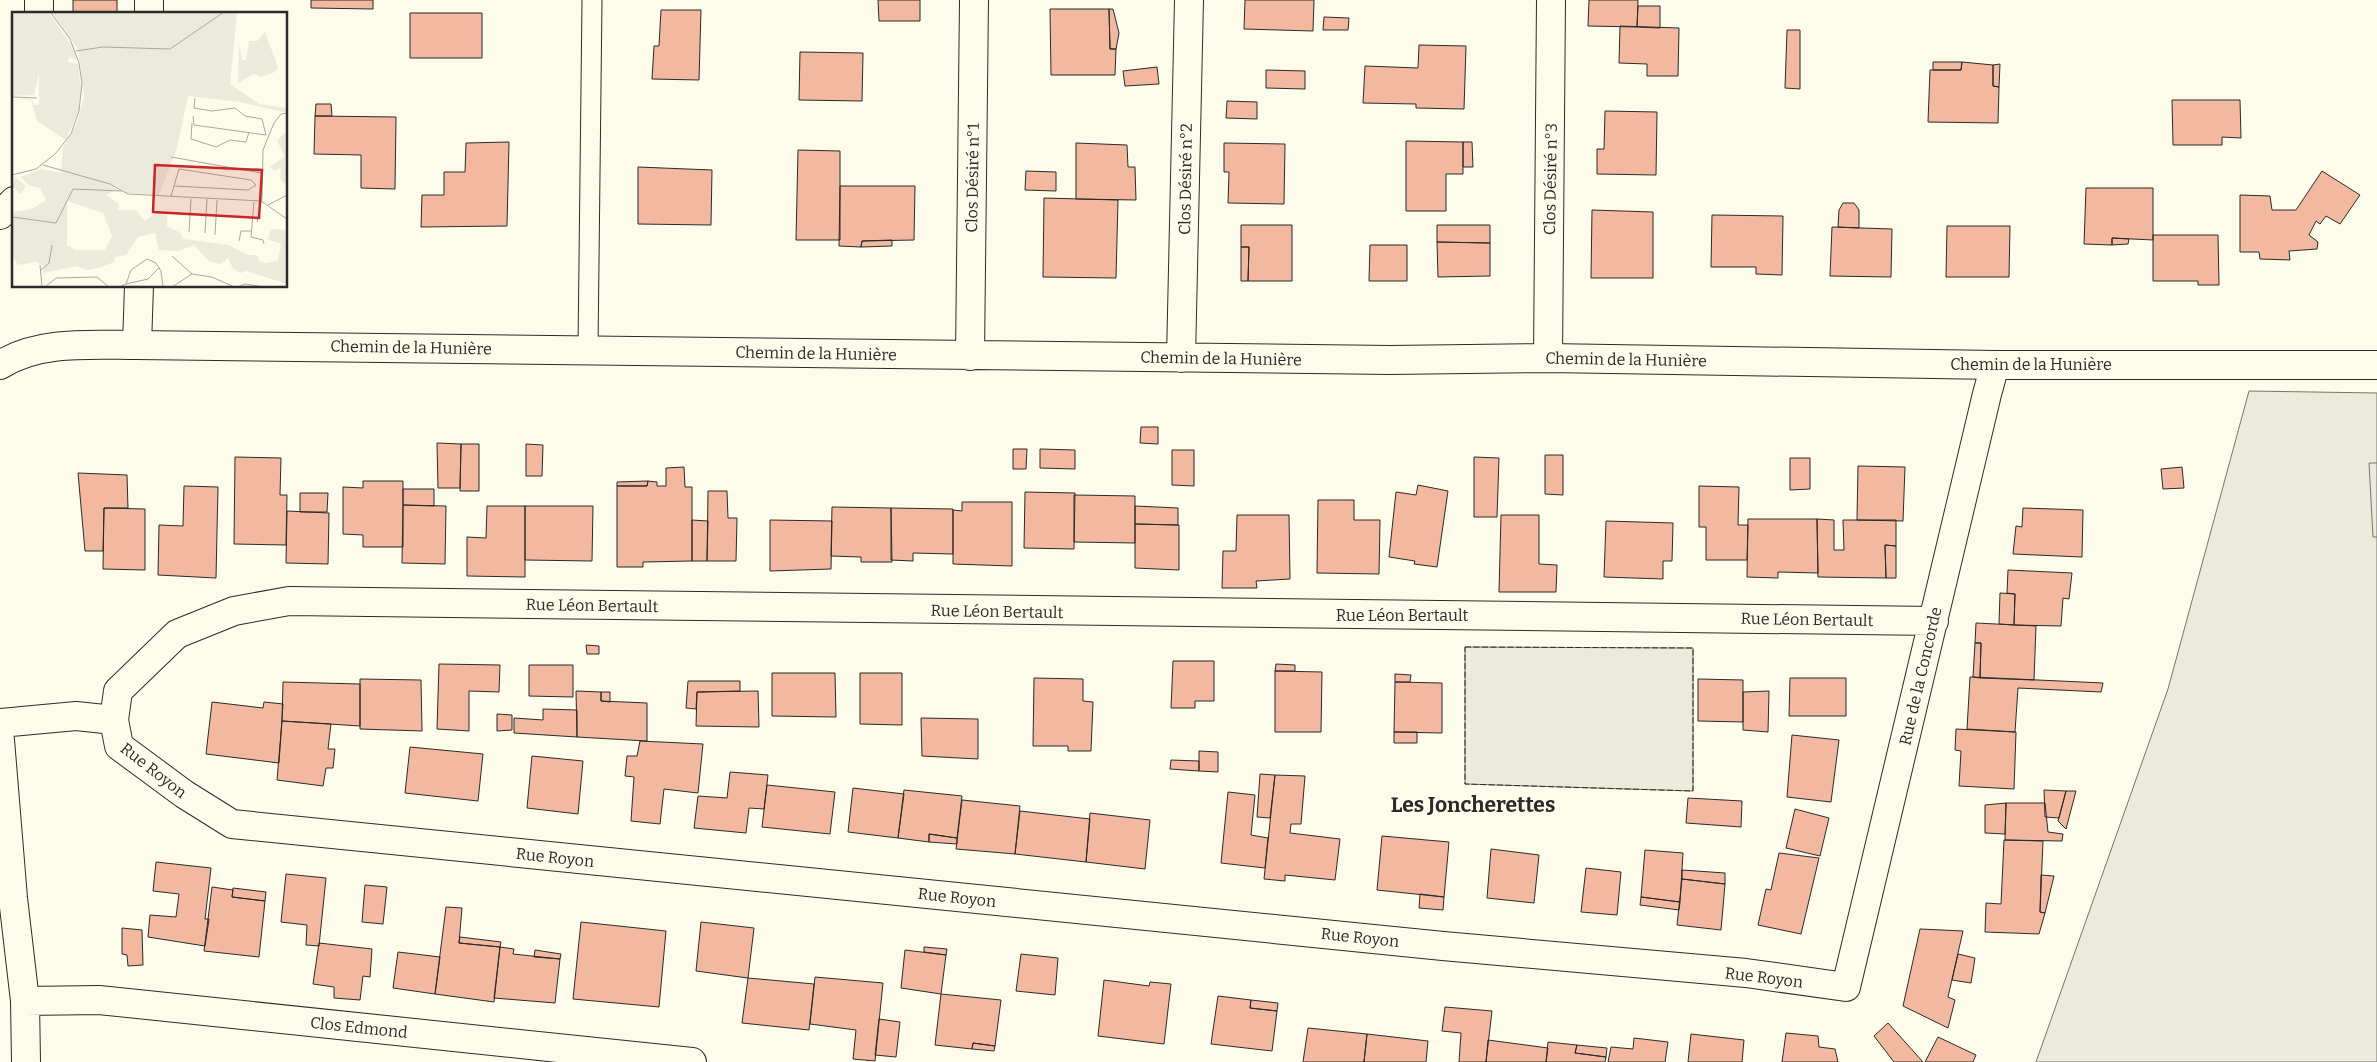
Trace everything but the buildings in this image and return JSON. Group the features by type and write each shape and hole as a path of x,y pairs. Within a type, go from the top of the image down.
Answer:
{"street":[{"name":"Clos Désiré n°1","path":"970,356 974,0"},
{"name":"Clos Désiré n°2","path":"1181,358 1189,0"},
{"name":"Clos Désiré n°3","path":"1548,358 1551,0"},
{"path":"0,215 12,203"},
{"path":"136,345 139,288"},
{"name":"Chemin de la Hunière","path":"0,365 10,359 35,351 66,346 136,345 1390,360 1548,358 1995,365 2377,365"},
{"name":"Rue de la Concorde","path":"1846,987 1995,365"},
{"name":"Rue Léon Bertault","path":"114,720 118,691 176,634 234,611 289,601 1934,621"},
{"path":"0,723 76,716 114,720"},
{"name":"Rue Royon","path":"114,720 119,746 184,794 232,824 1443,946 1746,974 1846,987"},
{"path":"0,740 13,898 25,1001 26,1062"},
{"name":"Clos Edmond","path":"25,1001 99,1000 495,1052 692,1062"}],"lane":[{"path":"588,349 592,0"}],"shaded area":[{"path":"2249,391 2377,393 2377,1062 2036,1062 2168,689"},
{"path":"2369,463 2377,463 2377,537 2373,537"},
{"path":"1465,647 1693,648 1693,791 1465,784"}],"fence":[{"path":"1465,647 1693,648 1693,791 1465,784 1465,647"}],"district":[{"name":"Les Joncherettes","path":"1473,805"}]}
